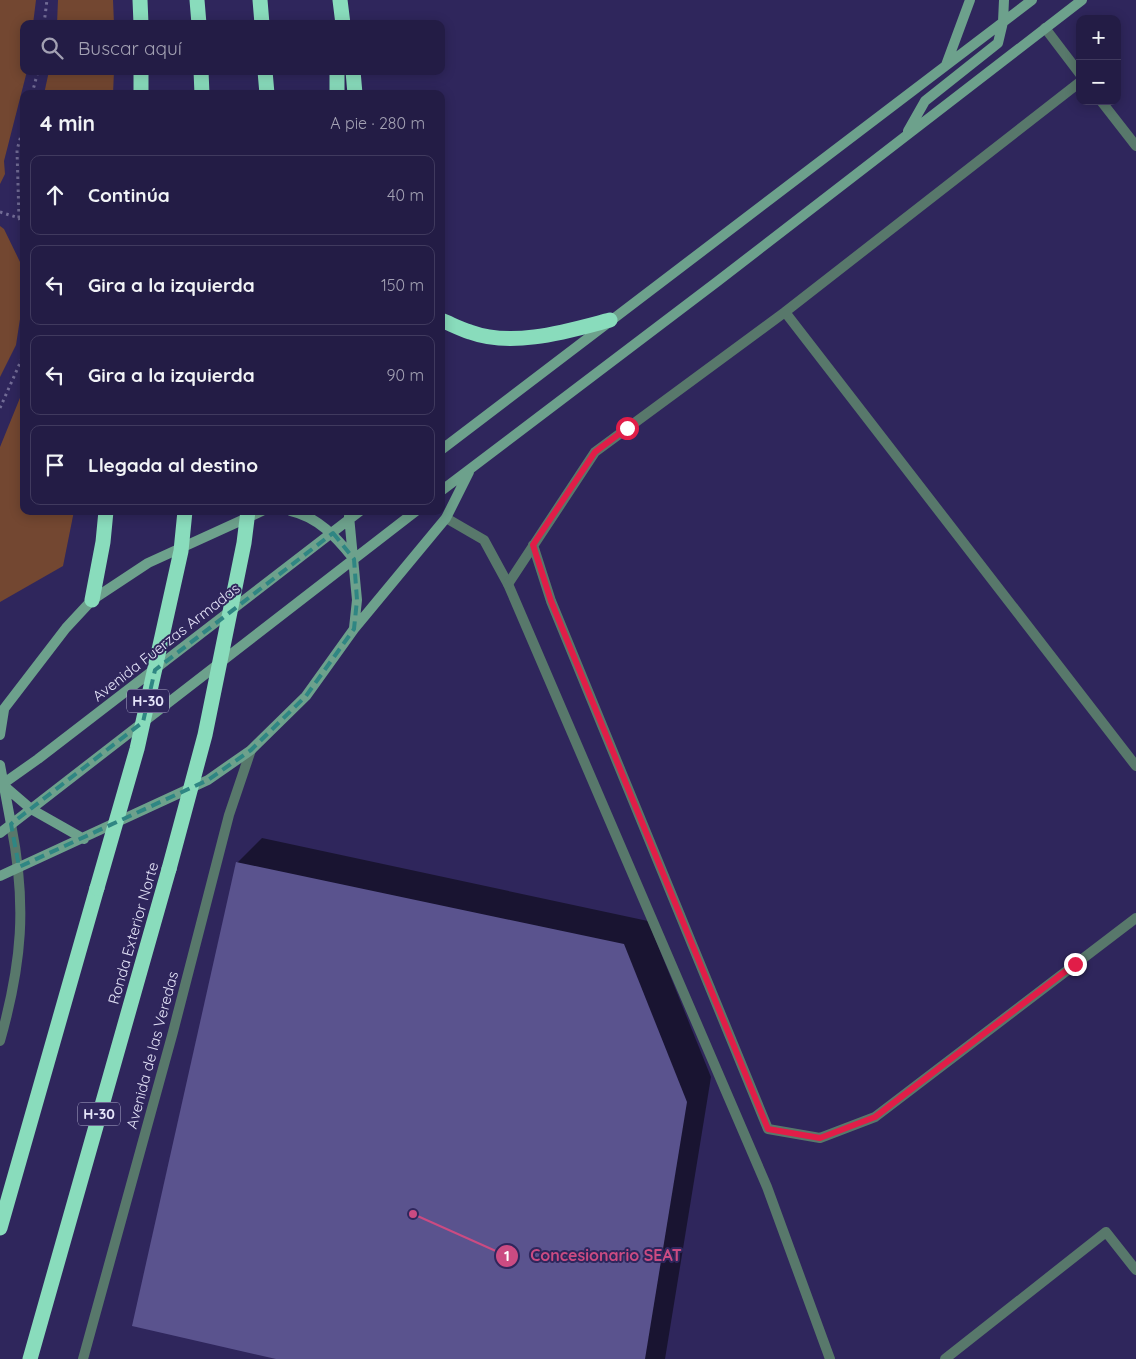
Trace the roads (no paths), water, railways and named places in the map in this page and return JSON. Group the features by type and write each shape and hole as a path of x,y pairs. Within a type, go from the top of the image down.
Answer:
{"highway":[{"path":"140,0 141,20"},
{"path":"197,0 198,20"},
{"path":"260,0 262,20"},
{"path":"141,75 141,90"},
{"path":"201,75 202,90"},
{"path":"265,75 267,90"},
{"path":"337,75 337,90"},
{"path":"353,75 355,90"},
{"path":"445,322 471,333 513,338 555,335 610,320"},
{"path":"92,600 105,515"},
{"name":"H-30","path":"0,1228 137,749 181,550 185,515"},
{"name":"Ronda Exterior Norte","path":"30,1359 169,869 205,735 244,542 247,515"}],"main road":[{"path":"945,65 970,0"},
{"path":"906,136 925,101 998,43 1003,22 1004,0"},
{"path":"446,443 699,254 1032,0"},
{"path":"445,489 718,282 1082,0"},
{"path":"0,876 84,839 208,780 251,750 306,696 354,629 446,518 471,468"},
{"path":"0,735 2,712 66,628 92,600 148,563 253,515"},
{"path":"304,515 333,533 354,559"},
{"path":"349,515 357,600 354,629"},
{"name":"Avenida Fuerzas Armadas","path":"1,785 38,759 333,533 349,515"},
{"path":"0,833 411,515"},
{"path":"0,765 1,785 11,824"},
{"path":"1,785 31,809 84,839"}],"street":[{"path":"1045,28 1076,69"},
{"path":"508,584 595,452 785,312 1076,85"},
{"path":"1104,105 1136,146"},
{"path":"785,312 1136,766"},
{"path":"446,518 484,540 508,584 767,1187 830,1359"},
{"path":"533,545 551,601 768,1129 820,1138 875,1117 1136,918"},
{"name":"Avenida de las Veredas","path":"83,1359 173,1032 229,815 251,750"},
{"path":"0,1042 13,995 21,940 19,867 11,824"},
{"path":"945,1359 1106,1232 1136,1270"}],"place":[{"name":"Concesionario SEAT","path":"413,1214"}]}
